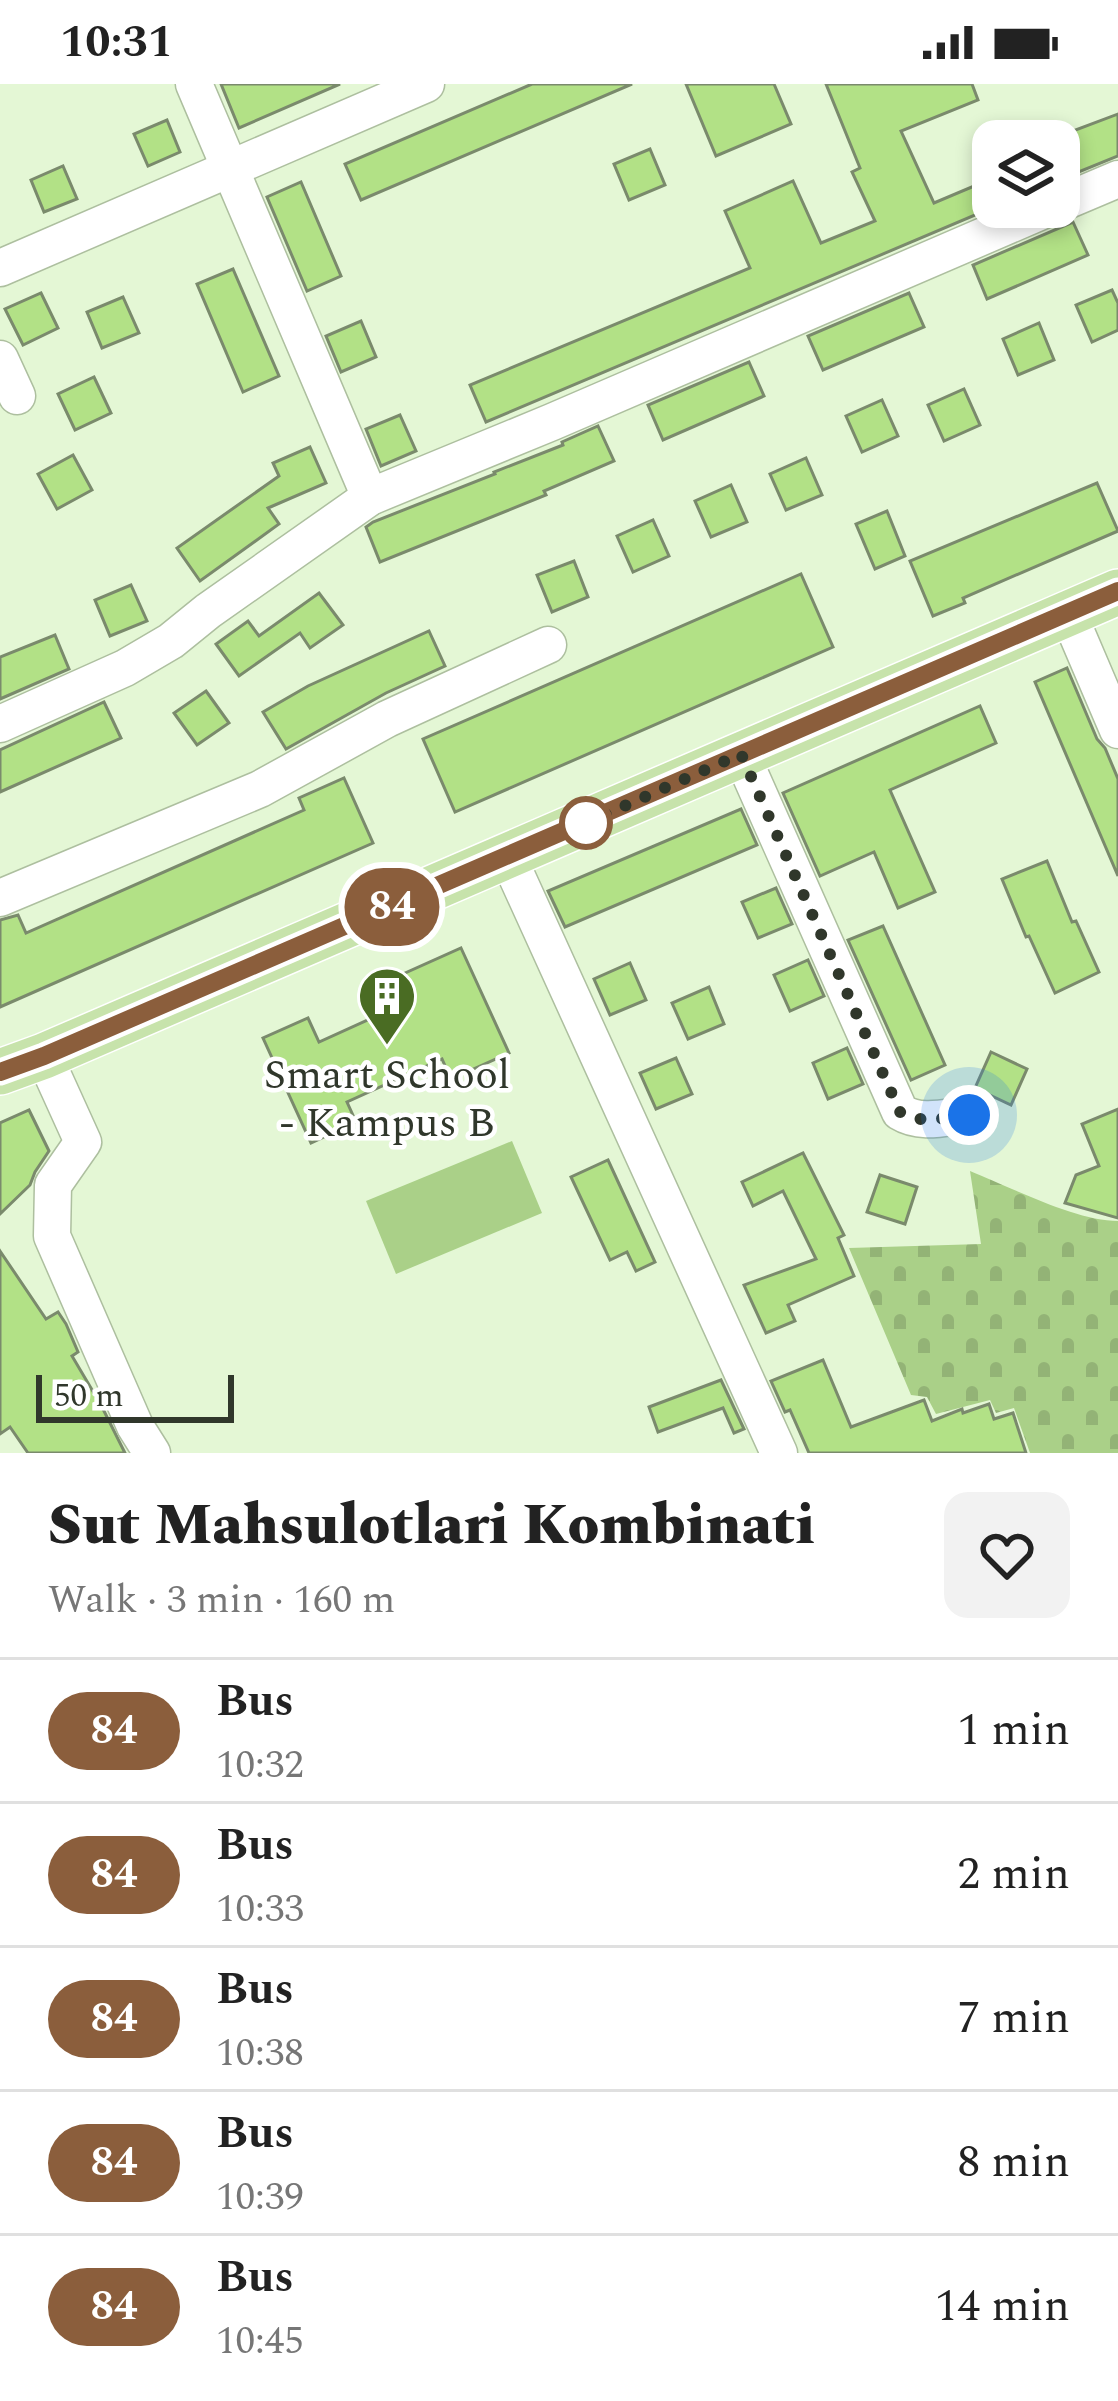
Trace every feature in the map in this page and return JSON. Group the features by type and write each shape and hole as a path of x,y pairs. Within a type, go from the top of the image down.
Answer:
{"main road":[{"path":"0,1072 1118,592"}],"street":[{"path":"194,84 370,497"},
{"path":"0,268 426,84"},
{"path":"1080,194 1118,178"},
{"path":"0,724 125,668 171,641 370,497 1002,228"},
{"path":"0,359 17,396"},
{"path":"1068,614 1118,730"},
{"path":"0,898 260,789 387,719 548,645"},
{"path":"741,754 900,1112 921,1120 969,1115"},
{"path":"508,857 779,1453"},
{"path":"44,1056 83,1142 53,1185 52,1236 135,1426 152,1453"}],"green space":[{"path":"512,1141 542,1213 396,1274 366,1201"},
{"path":"970,1171 1063,1209 1118,1221 1118,1453 1030,1453 1014,1408 996,1413 990,1400 936,1414 927,1397 911,1395 849,1248 981,1244"}],"building":[{"path":"221,84 340,84 239,128"},
{"path":"532,84 632,84 361,200 345,164"},
{"path":"686,84 774,84 791,124 716,156"},
{"path":"826,84 972,84 978,100 901,131 934,203 972,187 972,216 486,422 470,385 750,268 725,211 793,181 821,243 875,221 852,172 860,168"},
{"path":"1118,114 1118,156 1080,171 1080,128"},
{"path":"167,120 180,152 148,166 134,134"},
{"path":"650,149 665,185 629,200 614,164"},
{"path":"63,166 77,199 44,212 31,180"},
{"path":"301,182 341,276 307,291 267,197"},
{"path":"1059,228 1076,228 1088,255 987,299 973,265"},
{"path":"233,269 279,376 243,392 197,284"},
{"path":"1112,290 1118,303 1118,330 1092,342 1076,305"},
{"path":"41,293 58,328 23,345 5,309"},
{"path":"909,293 924,327 823,370 808,336"},
{"path":"123,297 139,333 102,348 87,312"},
{"path":"361,321 376,357 341,372 326,336"},
{"path":"1039,323 1054,360 1018,375 1003,339"},
{"path":"749,362 764,396 663,440 648,405"},
{"path":"94,377 111,413 75,430 58,394"},
{"path":"964,389 980,425 944,441 928,405"},
{"path":"882,400 898,436 862,452 846,416"},
{"path":"400,415 416,451 381,466 366,429"},
{"path":"598,426 614,461 544,491 546,495 380,562 366,527 373,522 563,445"},
{"path":"310,447 326,483 268,508 279,524 200,581 177,548 279,476 273,463"},
{"path":"73,455 92,490 57,509 38,474"},
{"path":"806,458 822,495 786,510 770,474"},
{"path":"1097,483 1118,531 963,598 965,603 933,616 910,561"},
{"path":"731,485 747,522 711,537 695,501"},
{"path":"887,511 905,556 875,569 856,524"},
{"path":"653,520 669,556 633,572 617,536"},
{"path":"574,561 588,597 552,612 537,575"},
{"path":"801,574 833,647 455,812 423,739"},
{"path":"131,585 147,621 110,636 95,600"},
{"path":"319,593 343,625 310,648 300,633 239,676 216,644 248,621 259,636"},
{"path":"429,631 445,666 286,749 263,712 308,686"},
{"path":"55,635 69,669 0,699 0,657"},
{"path":"1067,668 1118,779 1118,876 1035,682"},
{"path":"206,691 229,723 197,745 174,713"},
{"path":"104,702 121,738 0,792 0,750"},
{"path":"980,706 996,743 890,790 935,892 898,908 874,852 820,876 783,793"},
{"path":"344,778 373,843 0,1007 0,920 18,915 26,933 304,810 299,798"},
{"path":"741,809 757,845 565,927 548,891"},
{"path":"1047,861 1099,972 1055,993 1002,879"},
{"path":"776,888 792,924 758,938 742,902"},
{"path":"883,926 945,1065 911,1080 848,940"},
{"name":"Smart School - Kampus B","path":"461,948 509,1053 451,1079 442,1059 347,1102 356,1122 311,1143 263,1038 308,1018 319,1042 414,999 403,974"},
{"path":"808,960 824,996 790,1011 774,975"},
{"path":"630,963 646,1000 610,1015 594,979"},
{"path":"709,987 724,1024 688,1039 672,1003"},
{"path":"847,1048 863,1084 828,1099 813,1063"},
{"path":"991,1052 1027,1069 1011,1105 975,1088"},
{"path":"676,1058 692,1094 656,1109 640,1073"},
{"path":"1118,1109 1118,1218 1065,1203 1076,1175 1099,1166 1082,1124"},
{"path":"29,1110 49,1151 30,1185 0,1214 0,1123"},
{"path":"803,1153 844,1235 838,1238 854,1276 788,1305 795,1321 766,1333 744,1285 816,1259 783,1191 753,1206 742,1182"},
{"path":"608,1160 655,1262 636,1271 627,1252 610,1260 571,1177"},
{"path":"880,1175 917,1187 905,1224 867,1212"},
{"path":"0,1251 46,1319 58,1312 66,1324 78,1352 72,1356 125,1453 28,1453 10,1427 0,1434"},
{"path":"823,1360 851,1427 924,1400 932,1421 989,1404 994,1419 1013,1413 1026,1453 809,1453 771,1381"},
{"path":"721,1380 744,1429 734,1433 723,1408 658,1432 649,1407"}],"bus line":[{"name":"84","path":"0,1072 1118,591"}],"place":[{"name":"Smart School - Kampus B","path":"387,1047"}],"route":[{"path":"586,823 741,754 900,1112 921,1120 969,1115"}]}
